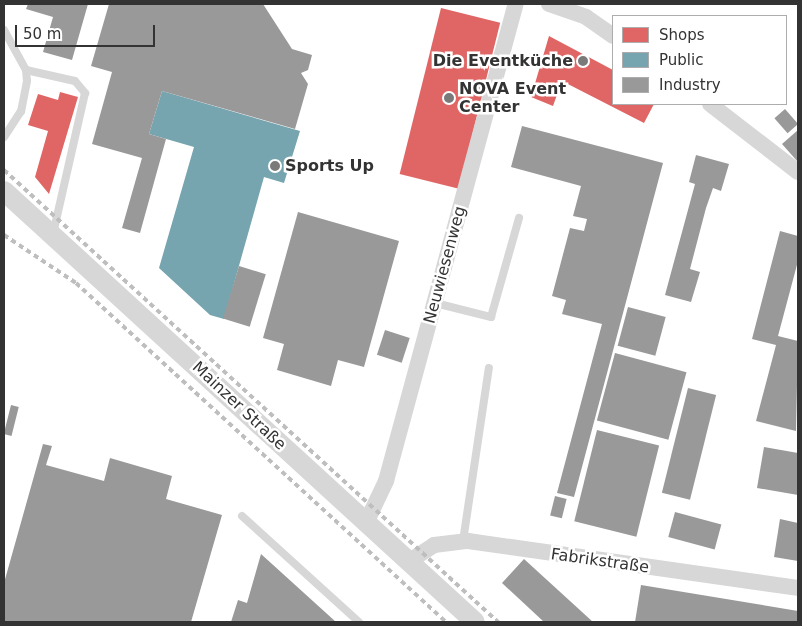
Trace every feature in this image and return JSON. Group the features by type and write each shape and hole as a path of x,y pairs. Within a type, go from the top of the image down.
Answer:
{"street":[{"name":"Neuwiesenweg","path":"366,523 381,498 516,4"},
{"path":"549,4 586,17 612,35"},
{"path":"711,105 798,172"},
{"name":"Mainzer Straße","path":"4,191 475,622"},
{"name":"Fabrikstraße","path":"408,562 434,545 463,541 798,588"}],"lane":[{"path":"4,30 26,70 21,111 4,137"},
{"path":"26,70 74,81 85,93 53,236"},
{"path":"435,303 491,317 519,218"},
{"path":"463,541 490,368"},
{"path":"242,516 359,622"}],"building: Shops":[{"name":"NOVA Event Center","path":"441,8 500,23 459,189 400,174"},
{"path":"549,36 612,69 612,105 653,105 644,123 562,81 553,106 531,97"},
{"path":"60,92 78,97 49,194 35,177 48,131 28,125 38,94 58,100"}],"building: Public":[{"path":"162,91 300,131 284,183 264,177 224,319 210,315 159,268 194,147 149,134"}],"building: Industry":[{"path":"28,4 88,4 72,60 43,52 53,17 26,9"},
{"path":"109,4 263,4 292,49 312,55 308,70 301,73 308,84 295,129 162,91 149,134 166,139 140,233 122,228 142,158 92,144 112,72 91,66"},
{"path":"785,109 798,124 788,133 774,118"},
{"path":"522,126 663,163 574,497 557,493 602,324 562,314 566,300 552,296 570,228 584,231 587,219 573,216 581,186 511,167"},
{"path":"798,130 798,162 782,144"},
{"path":"696,155 729,164 721,191 713,188 706,208 690,269 700,272 691,302 665,295 695,184 689,182"},
{"path":"298,212 399,241 364,367 338,360 331,386 277,370 284,344 263,338"},
{"path":"780,231 798,236 798,261 778,336 798,341 796,431 756,421 776,345 752,339"},
{"path":"239,266 266,274 250,327 223,319"},
{"path":"628,307 666,317 655,356 618,346"},
{"path":"385,330 410,338 402,363 377,355"},
{"path":"615,353 686,372 668,440 597,421"},
{"path":"688,388 716,395 690,500 662,493"},
{"path":"11,405 19,407 12,436 4,434"},
{"path":"597,430 659,445 636,537 574,521"},
{"path":"43,444 52,446 46,465 104,481 110,458 172,476 166,499 222,515 191,622 4,622 4,583"},
{"path":"764,447 798,453 798,495 757,488"},
{"path":"555,496 567,499 562,518 550,515"},
{"path":"675,512 721,524 715,550 668,537"},
{"path":"780,519 798,523 798,561 774,557"},
{"path":"261,554 336,622 231,622 238,600 247,603"},
{"path":"524,559 593,622 544,622 502,583"},
{"path":"641,585 798,611 798,622 635,622"}],"railway":[{"path":"4,170 498,622"},
{"path":"4,235 76,283 446,622"}],"place":[{"name":"Die Eventküche","path":"583,61"},
{"name":"NOVA Event Center","path":"449,98"},
{"name":"Sports Up","path":"275,166"}]}
